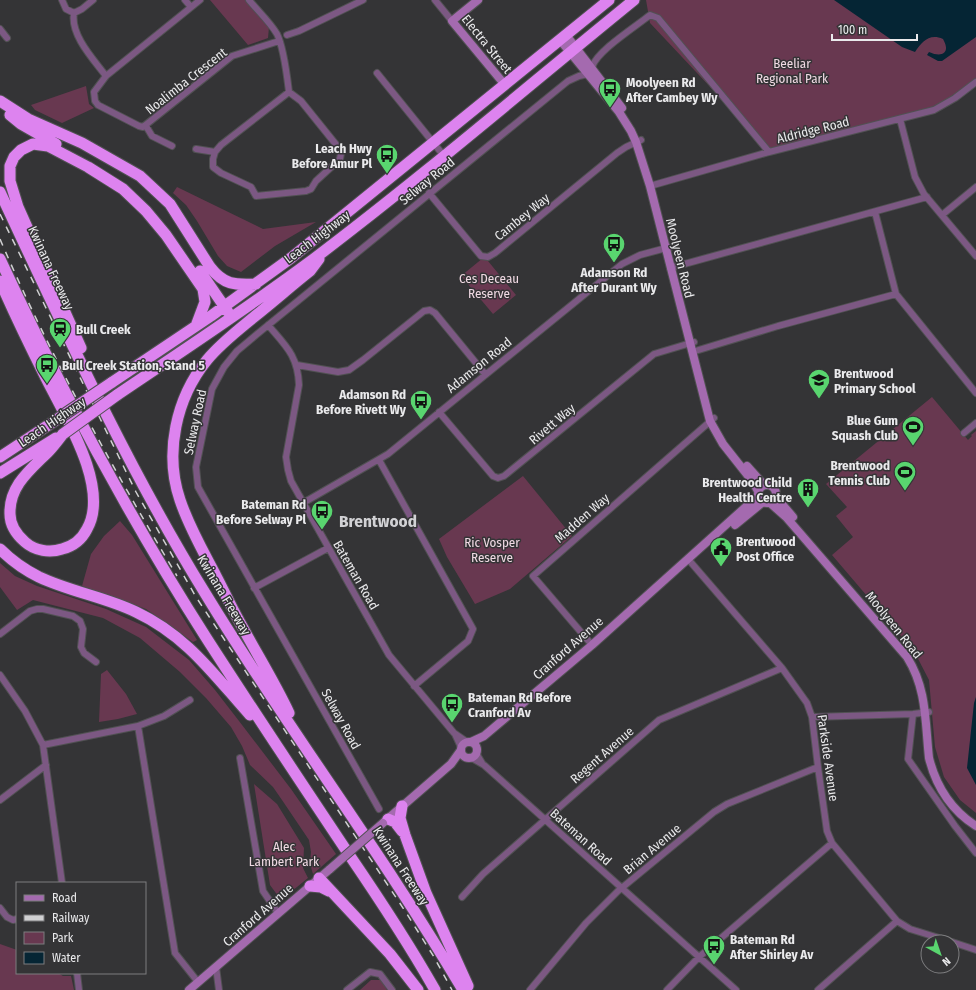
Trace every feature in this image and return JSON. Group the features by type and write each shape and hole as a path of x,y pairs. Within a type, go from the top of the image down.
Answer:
{"highway":[{"name":"Leach Highway","path":"0,457 196,326 319,237 609,0"},
{"name":"Leach Highway","path":"0,473 63,434 117,394 232,317 324,250 444,156 634,0"},
{"path":"0,101 28,119 82,143 140,176 170,204 217,276 236,285 256,284"},
{"path":"0,107 21,124 51,144 113,176 132,190 147,204 179,242 232,317"},
{"path":"51,144 33,144 18,153 14,157 10,166 10,181 18,206 73,327 109,420"},
{"path":"68,153 123,189 158,224 203,289 205,302 196,326"},
{"name":"Kwinana Freeway","path":"0,192 109,420 150,498 204,592 245,657 433,940 463,990"},
{"path":"305,746 276,686 242,626 189,524 176,487 173,453 174,434 186,394 195,376 206,361 228,338 310,271 324,250"},
{"path":"0,259 51,365 122,500 185,605 392,920 435,990"},
{"path":"0,281 16,319 76,438 88,467 93,484 95,501 94,513 84,535 67,548 47,551 27,544 19,537 13,528 10,518 9,505 12,493 26,473 48,452 63,434"},
{"path":"0,550 14,562 40,577 136,612 175,635 197,655 277,745"},
{"path":"402,806 400,818 426,893 470,990"},
{"path":"386,821 393,820 396,822 405,835"},
{"path":"319,878 390,954 418,990"},
{"path":"310,886 321,887 335,894"}],"main road":[{"path":"452,21 478,0"},
{"name":"Electra Street","path":"452,21 505,85"},
{"name":"Moolyeen Road","path":"563,38 590,71 638,141 652,186 712,419 723,444 765,498 911,654 917,664 925,685 929,758 936,780 945,796 955,808 976,826"},
{"name":"Moolyeen Road","path":"712,419 726,439 764,485 773,487 775,490 765,498"},
{"path":"764,485 759,488 765,498"},
{"name":"Cranford Avenue","path":"189,990 667,578 690,561 765,498"},
{"name":"Moolyeen Road","path":"927,712 932,751 937,773 961,808 976,820"}],"street":[{"path":"62,0 66,9 74,13"},
{"path":"74,13 82,9 93,0"},
{"path":"185,0 191,7"},
{"name":"Noalimba Crescent","path":"200,0 106,76 94,92 94,97 98,105 139,126 146,126 232,56 279,41"},
{"path":"249,0 273,28 279,41 289,92 301,101 341,152 340,159 316,181 312,189 306,191 256,196 251,188 221,174 213,167 212,160 215,152 227,140 289,92"},
{"path":"287,35 299,31 363,0"},
{"name":"Electra Street","path":"435,0 452,21"},
{"path":"74,13 73,25 81,41 106,76"},
{"path":"590,71 596,59 605,50 650,15 660,20 769,152"},
{"path":"0,29 7,38"},
{"name":"Selway Road","path":"379,809 198,487 196,467 212,389 224,367 237,351 568,81 590,71"},
{"path":"377,73 444,156"},
{"name":"Aldridge Road","path":"652,186 769,152 900,120 934,110 955,98 976,82"},
{"path":"900,120 915,177 927,197 976,256"},
{"path":"146,126 152,136 172,146"},
{"name":"Cambey Way","path":"429,193 481,256 488,257 495,253 617,153 638,141"},
{"path":"196,149 215,152"},
{"path":"942,215 976,187"},
{"path":"673,267 927,197"},
{"path":"875,212 896,294 976,393"},
{"name":"Adamson Road","path":"303,503 379,460 622,264 667,247"},
{"path":"693,347 896,294"},
{"path":"297,365 338,372 354,368 427,310 435,313 485,374"},
{"name":"Bateman Road","path":"268,325 290,351 297,365 299,385 286,457 291,482 389,654 454,733 484,765 736,990"},
{"name":"Rivett Way","path":"439,412 493,476 498,478 504,476 654,354 693,347"},
{"name":"Madden Way","path":"592,644 533,576 712,419"},
{"path":"964,433 976,422"},
{"path":"379,460 473,628 468,641 414,686"},
{"path":"254,588 328,548"},
{"name":"Parkside Avenue","path":"690,561 782,668 807,703 812,717 827,831 832,843 897,921 910,929 926,934"},
{"path":"0,634 36,609 44,609 73,616 80,621 83,629 81,646 84,653 96,662"},
{"name":"Regent Avenue","path":"462,897 483,874 659,720 782,668"},
{"path":"0,675 25,711 43,745 62,882"},
{"path":"43,745 138,726 164,716 190,700"},
{"path":"812,717 913,714 927,712"},
{"path":"913,714 908,758 955,826 976,853"},
{"path":"138,726 175,952 198,982"},
{"path":"240,758 263,891 278,913"},
{"path":"0,800 46,765"},
{"name":"Brian Avenue","path":"530,990 586,923 622,888 714,812 727,804 818,766"},
{"path":"667,990 699,957 832,843"},
{"path":"0,908 7,917 16,920"},
{"path":"818,990 897,921"},
{"name":"Parkside Avenue","path":"960,945 976,950"},
{"path":"216,967 219,990"},
{"path":"347,990 370,972 380,974 392,990"},
{"path":"77,974 79,990"}],"green space":[{"path":"210,0 246,0 269,27 268,38 248,45"},
{"name":"Beeliar Regional Park","path":"646,0 976,0 976,78 954,96 932,107 773,149 761,141 650,23"},
{"path":"86,86 89,104 94,108 62,123 35,110 31,105"},
{"path":"177,187 263,229 316,222 275,246 241,272 227,266 218,256 186,205 173,193"},
{"name":"Ces Deceau Reserve","path":"483,258 488,261 516,295 493,314 461,276"},
{"path":"932,397 968,440 976,431 976,813 960,800 944,777 935,747 929,680 914,651 832,555 853,537 836,516 847,507 826,484"},
{"name":"Ric Vosper Reserve","path":"523,476 572,536 510,589 475,604 447,557 439,539"},
{"path":"120,521 132,535 197,640 193,642 146,609 82,586 91,554 104,536"},
{"path":"0,563 15,576 37,586 106,609 146,627 189,660 215,690 291,789 336,854 313,874 310,864 311,852 309,840 273,787 250,765 242,746 231,727 206,698 180,672 140,638 103,618 33,600 17,610 0,587"},
{"path":"107,670 126,694 137,714 99,722 101,674"},
{"name":"Alec Lambert Park","path":"254,784 277,804 304,848 303,868 308,878 281,900 270,885"},
{"path":"0,944 16,950 16,974 60,974 63,976 71,976 74,990 0,990"},
{"path":"371,980 381,980 387,990 360,990"}],"water":[{"path":"834,0 976,0 976,37 942,61 938,61 927,55 929,52 941,54 946,51 943,39 938,37 930,38 923,42 915,52 902,47"},
{"path":"976,697 976,785 967,768 974,703"}],"railway":[{"path":"0,214 136,492 196,597 405,911 434,957 452,990"},
{"path":"0,239 19,283 83,410 129,494 177,576"}],"place":[{"name":"Moolyeen Rd After Cambey Wy","path":"610,108"},
{"name":"Leach Hwy Before Amur Pl","path":"387,174"},
{"name":"Adamson Rd After Durant Wy","path":"614,264"},
{"name":"Bull Creek","path":"60,348"},
{"name":"Bull Creek Station, Stand 5","path":"47,384"},
{"name":"Brentwood Primary School","path":"819,400"},
{"name":"Adamson Rd Before Rivett Wy","path":"421,420"},
{"name":"Blue Gum Squash Club","path":"913,446"},
{"name":"Brentwood Tennis Club","path":"905,492"},
{"name":"Brentwood Child Health Centre","path":"808,508"},
{"name":"Bateman Rd Before Selway Pl","path":"322,530"},
{"name":"Brentwood Post Office","path":"721,568"},
{"name":"Bateman Rd Before Cranford Av","path":"452,724"},
{"name":"Bateman Rd After Shirley Av","path":"714,966"}],"district":[{"name":"Brentwood","path":"378,521"}]}
